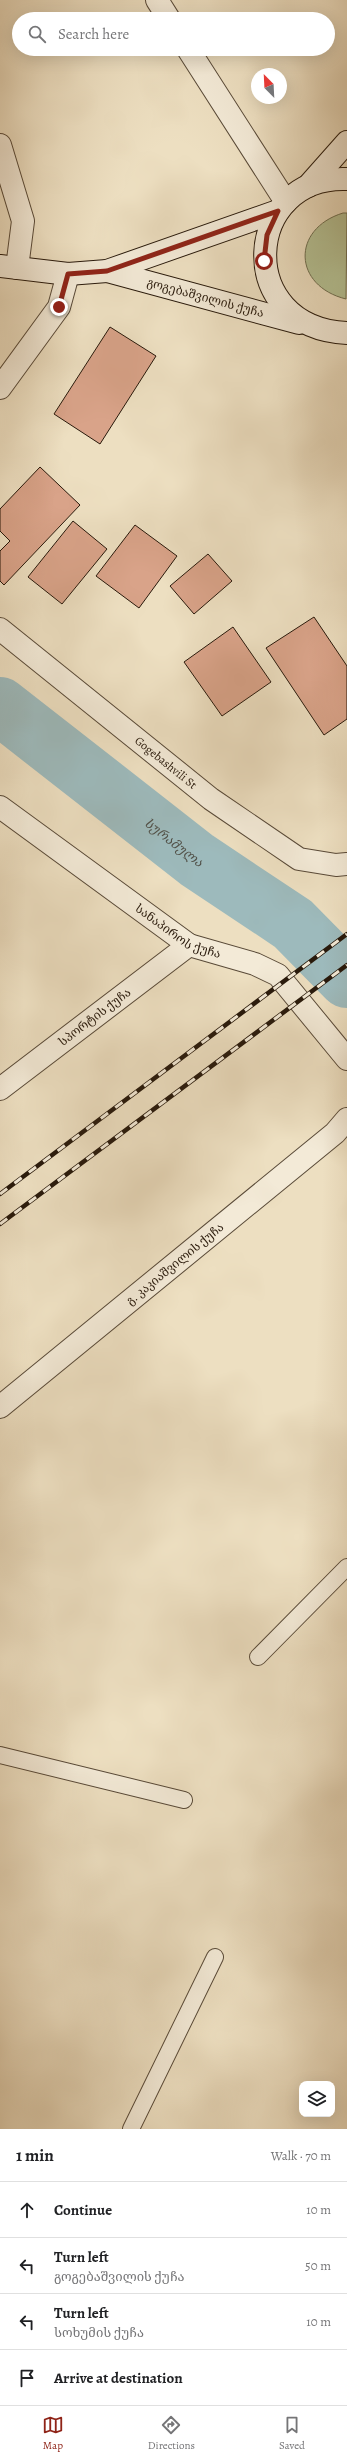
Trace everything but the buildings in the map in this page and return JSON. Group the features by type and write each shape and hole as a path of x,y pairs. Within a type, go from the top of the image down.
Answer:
{"street":[{"path":"156,0 164,12"},
{"path":"192,56 282,206"},
{"path":"347,142 307,186 282,206 267,235 264,261 270,286 284,308 305,324 327,332 347,333"},
{"path":"0,145 23,221 8,267"},
{"path":"307,186 333,179 347,179"},
{"name":"გოგებაშვილის ქუჩა","path":"8,267 68,274 107,271 282,206"},
{"name":"გოგებაშვილის ქუჩა","path":"107,271 305,324"},
{"path":"0,388 59,307 68,274"},
{"name":"Gogebashvili St","path":"0,629 211,799 299,859 336,865 347,864"},
{"name":"სანაპიროს ქუჩა","path":"0,807 190,945 255,964 278,975 347,1059"},
{"name":"სპორტის ქუჩა","path":"0,1089 190,945"},
{"name":"გ. კაკიაშვილის ქუჩა","path":"0,1407 343,1134"}],"lane":[{"path":"258,1657 347,1567"},
{"path":"0,1755 184,1800"},
{"path":"131,2129 215,1957"}],"green space":[{"path":"343,213 347,213 346,299 329,292 316,282 308,270 305,257 307,244 314,231 326,221"}],"waterway":[{"name":"სურამულა","path":"0,706 197,860 293,924 347,979"}],"railway":[{"path":"0,1194 347,934"},
{"path":"0,1224 347,965"}],"route":[{"path":"59,307 68,274 107,271 278,211 267,235 264,261"}]}
